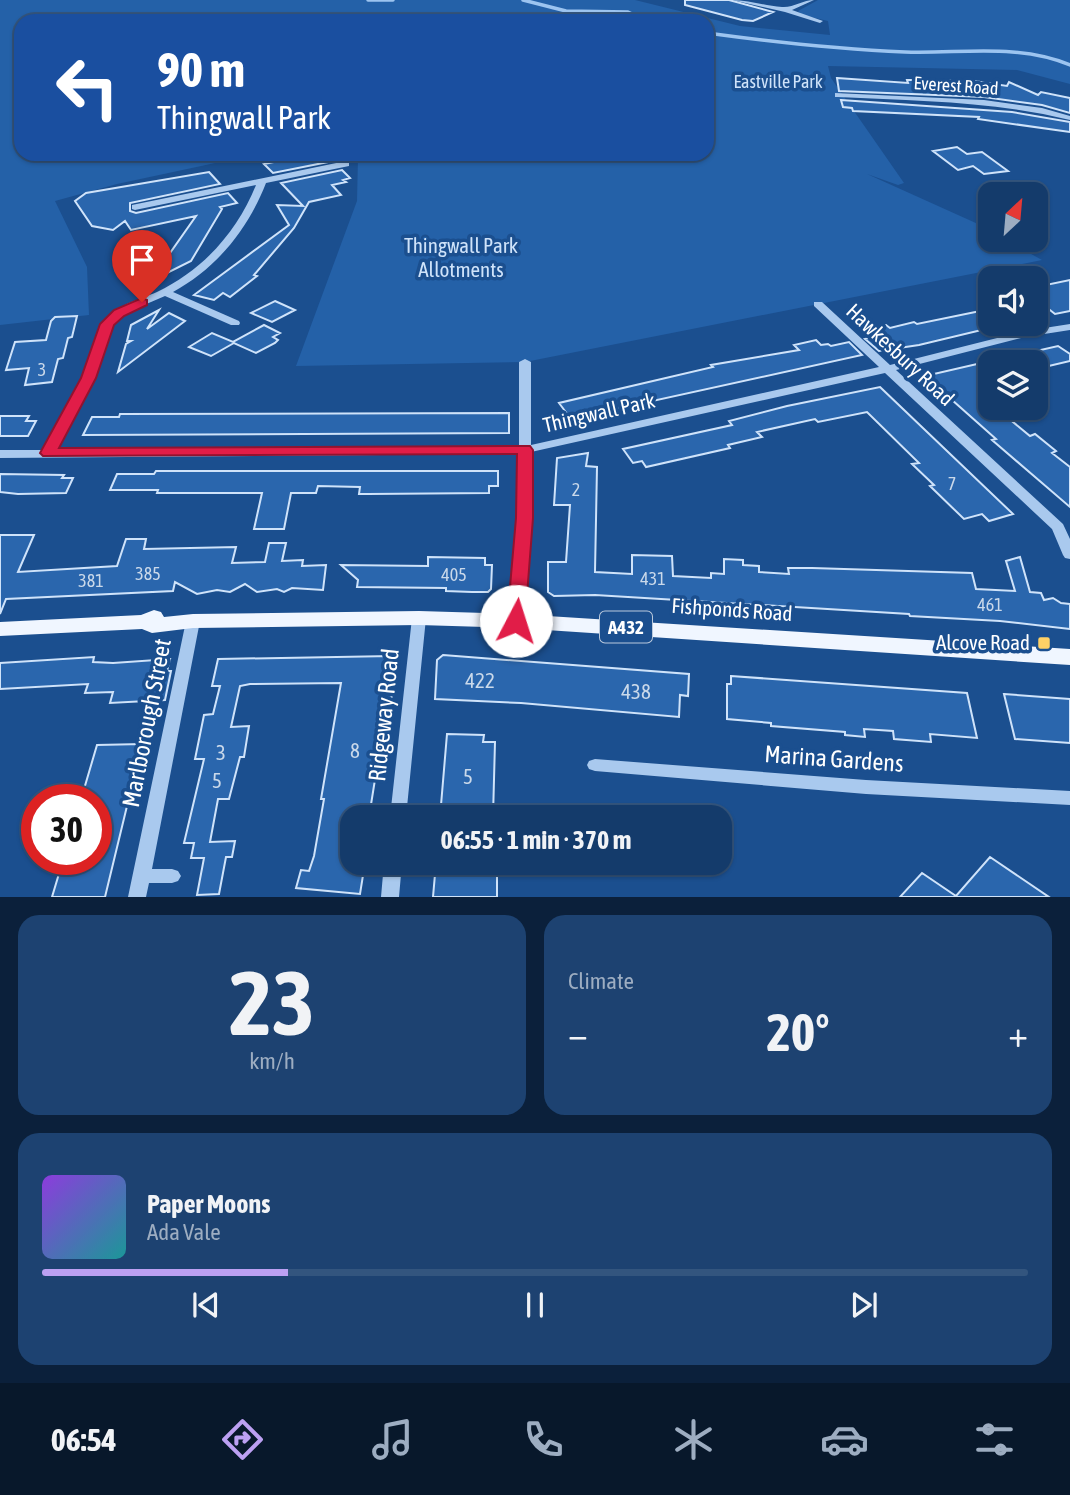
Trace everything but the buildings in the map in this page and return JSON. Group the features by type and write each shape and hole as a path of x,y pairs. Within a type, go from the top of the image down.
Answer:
{"main road":[{"name":"Fishponds Road","path":"0,629 145,622 152,626 171,626 187,621 419,618 516,621 1070,657"}],"street":[{"path":"734,0 786,10 820,21"},
{"path":"786,10 811,0"},
{"name":"Everest Road","path":"838,95 986,103 1070,118"},
{"path":"135,207 345,164"},
{"path":"48,453 89,378 107,324 119,313 165,292 203,268 221,252 257,199 262,182"},
{"path":"165,292 235,323"},
{"name":"Hawkesbury Road","path":"818,304 1058,527 1070,555"},
{"name":"Thingwall Park","path":"0,454 525,450 886,369 1024,334 1070,327"},
{"path":"516,621 525,518 525,362"},
{"name":"Ridgeway Road","path":"399,805 419,618"},
{"name":"Marlborough Street","path":"137,897 187,621"},
{"name":"Marina Gardens","path":"595,765 866,787 1070,798"},
{"path":"390,897 392,875"},
{"path":"142,876 172,876"}],"green space":[{"name":"Thingwall Park Allotments","path":"0,0 635,0 692,14 14,14 14,161 224,161 117,184 55,201 87,267 89,315 0,325"},
{"name":"Thingwall Park Allotments","path":"818,0 1070,0 1070,84 1017,70 828,66 831,78 904,183 898,185 867,174 978,224 978,252 1028,252 1042,260 1012,266 978,266 978,273 525,362 296,366 357,201 358,161 714,161 714,20 740,26 830,35 828,21 802,15 798,11"}],"waterway":[{"path":"368,0 393,0"},
{"path":"523,0 566,11 632,14"},
{"path":"714,34 880,51 1009,52 1050,58 1070,65"}],"place":[{"name":"Alcove Road","path":"1044,643"}],"route":[{"path":"142,302 119,313 107,324 89,378 48,453 525,450 525,518 516,621"}],"park label":[{"name":"Eastville Park","path":"778,82"}]}
